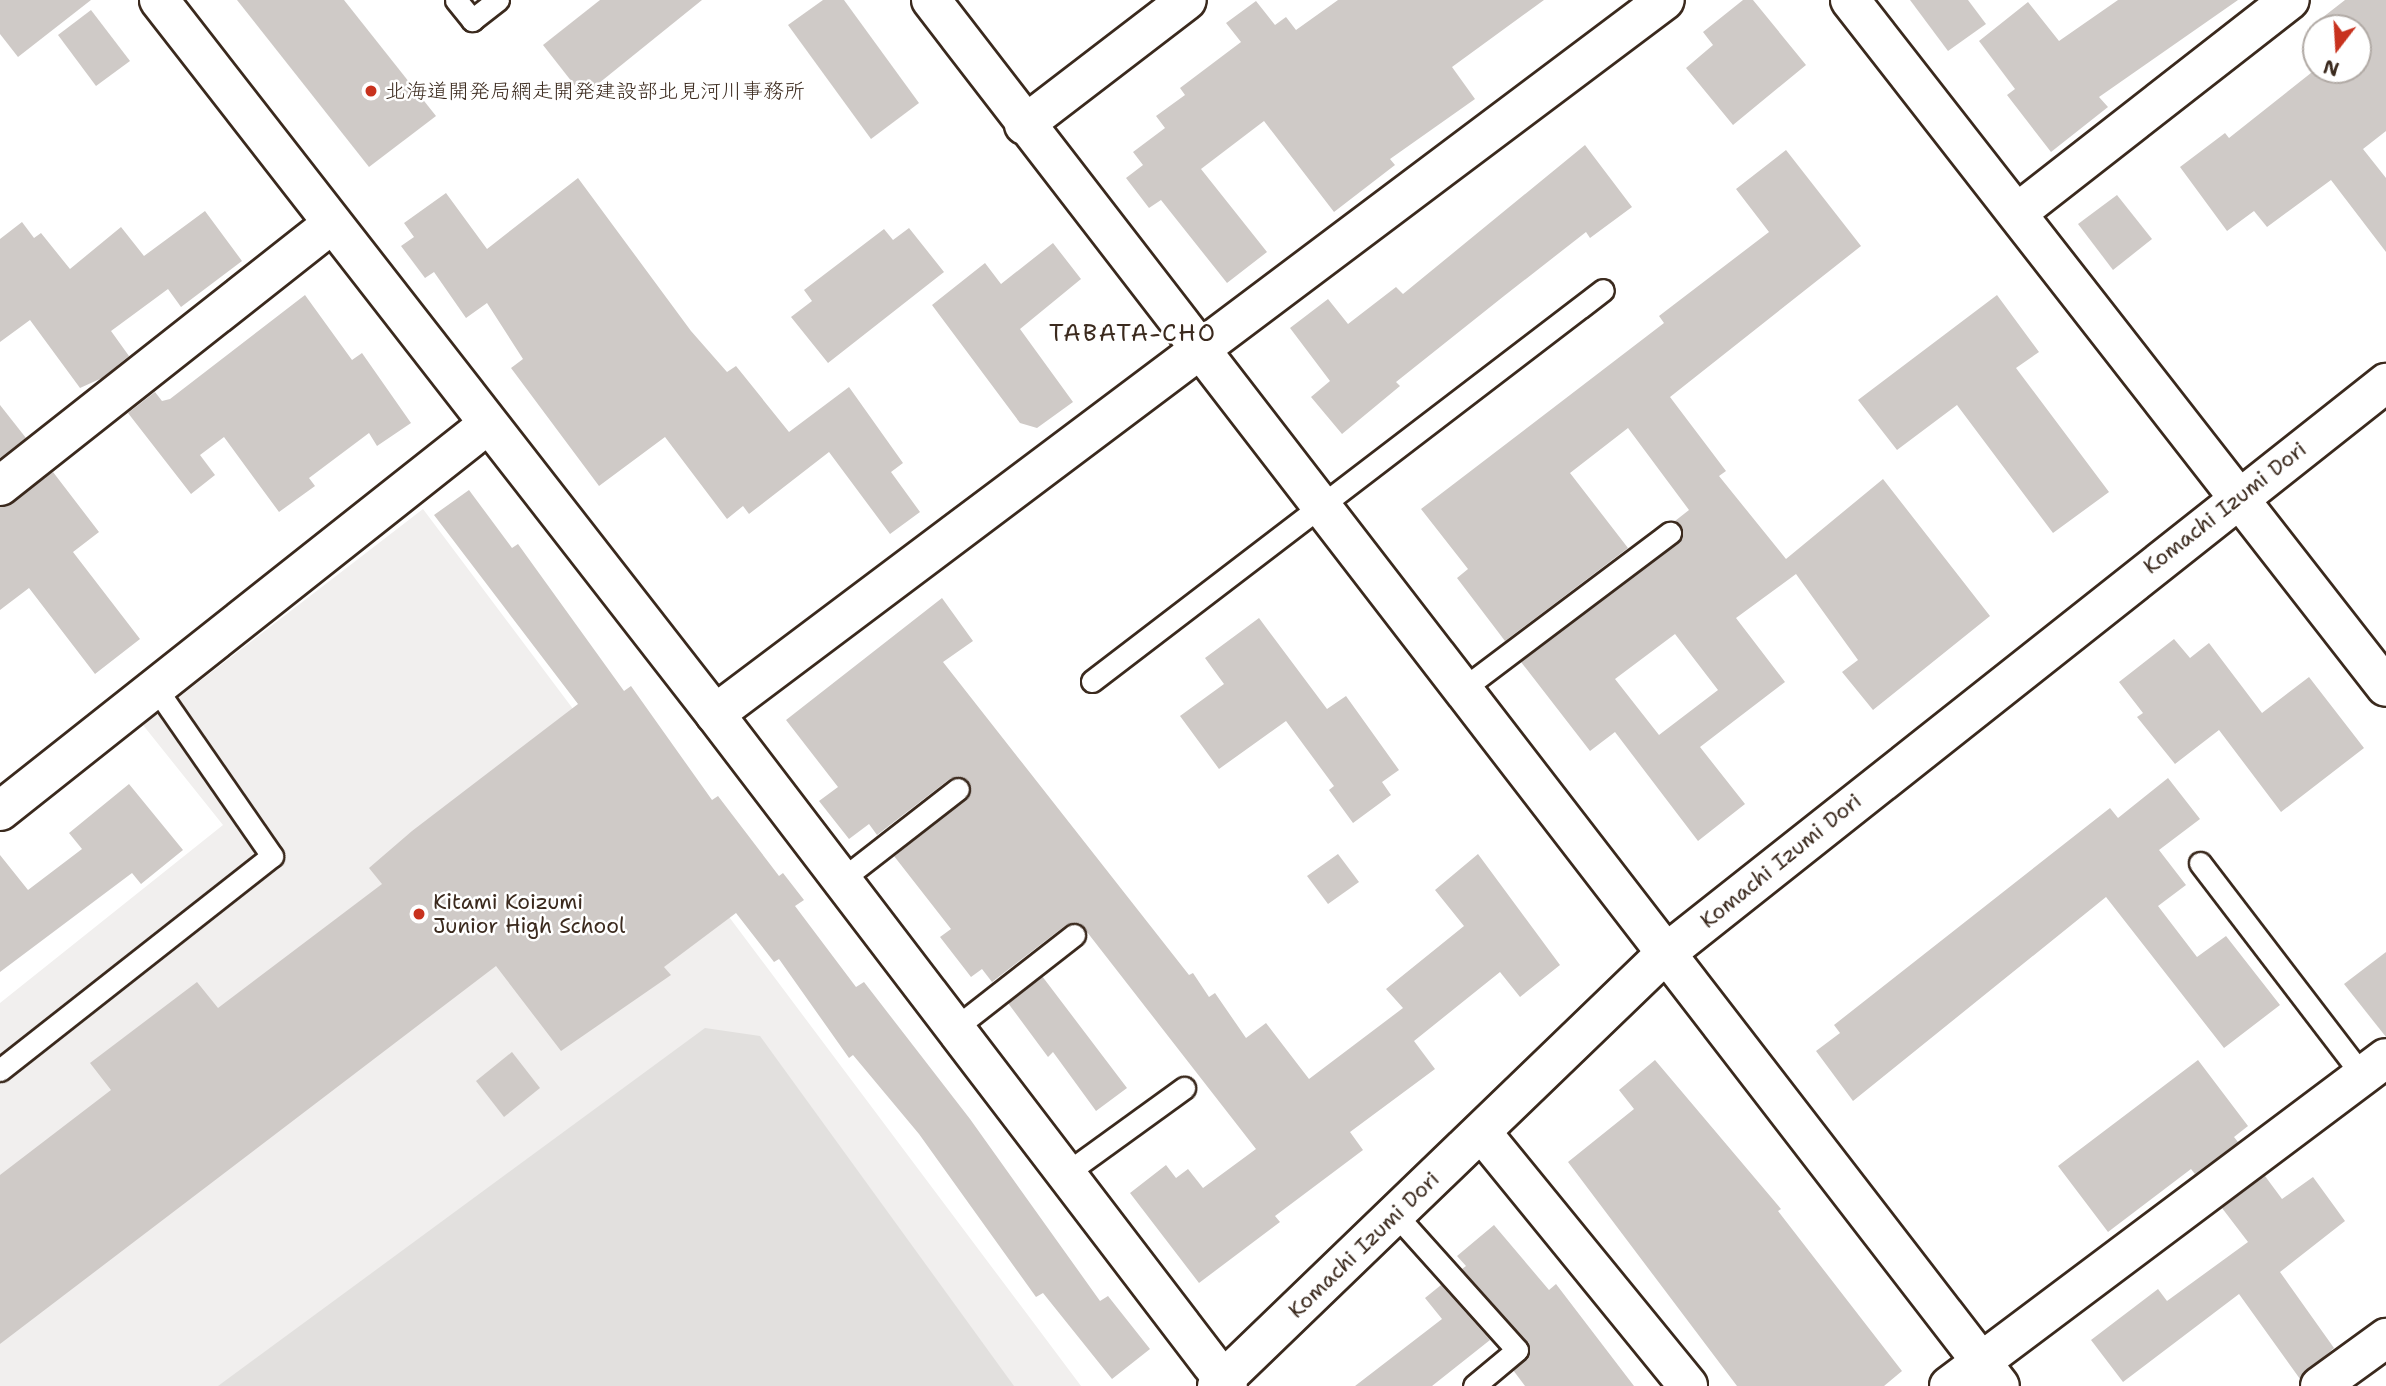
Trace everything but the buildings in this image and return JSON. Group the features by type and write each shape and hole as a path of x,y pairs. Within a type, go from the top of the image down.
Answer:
{"street":[{"path":"159,0 487,425 715,714 1223,1384"},
{"path":"931,0 1320,511 1990,1374"},
{"path":"1024,125 1186,0"},
{"path":"715,714 1665,0"},
{"path":"1850,0 2386,687"},
{"path":"2017,213 2290,0"},
{"path":"0,486 332,224"},
{"name":"Komachi Izumi Dori","path":"1223,1384 1665,954 2237,498 2386,383"},
{"path":"0,811 157,690 487,425"},
{"path":"1949,1386 1990,1374 2374,1067"},
{"path":"1482,1133 1688,1386"},
{"path":"2320,1386 2386,1338"}],"lane":[{"path":"456,0 472,20 498,0"},
{"path":"1092,681 1320,511 1603,290"},
{"path":"1460,691 1670,533"},
{"path":"0,1070 272,856 157,690"},
{"path":"841,880 958,789"},
{"path":"2200,863 2374,1067"},
{"path":"955,1028 1074,935"},
{"path":"1065,1174 1184,1088"},
{"path":"1396,1215 1517,1350 1474,1386"}],"shaded area":[{"name":"Kitami Koizumi Junior High School","path":"423,509 1081,1386 0,1386 0,1003 223,825 143,725"},
{"path":"705,1028 760,1036 1014,1386 218,1386"}],"place":[{"name":"北海道開発局網走開発建設部北見河川事務所","path":"371,91"},
{"name":"Kitami Koizumi Junior High School","path":"419,914"}],"district":[{"name":"TABATA-CHO","path":"1133,334"}]}
